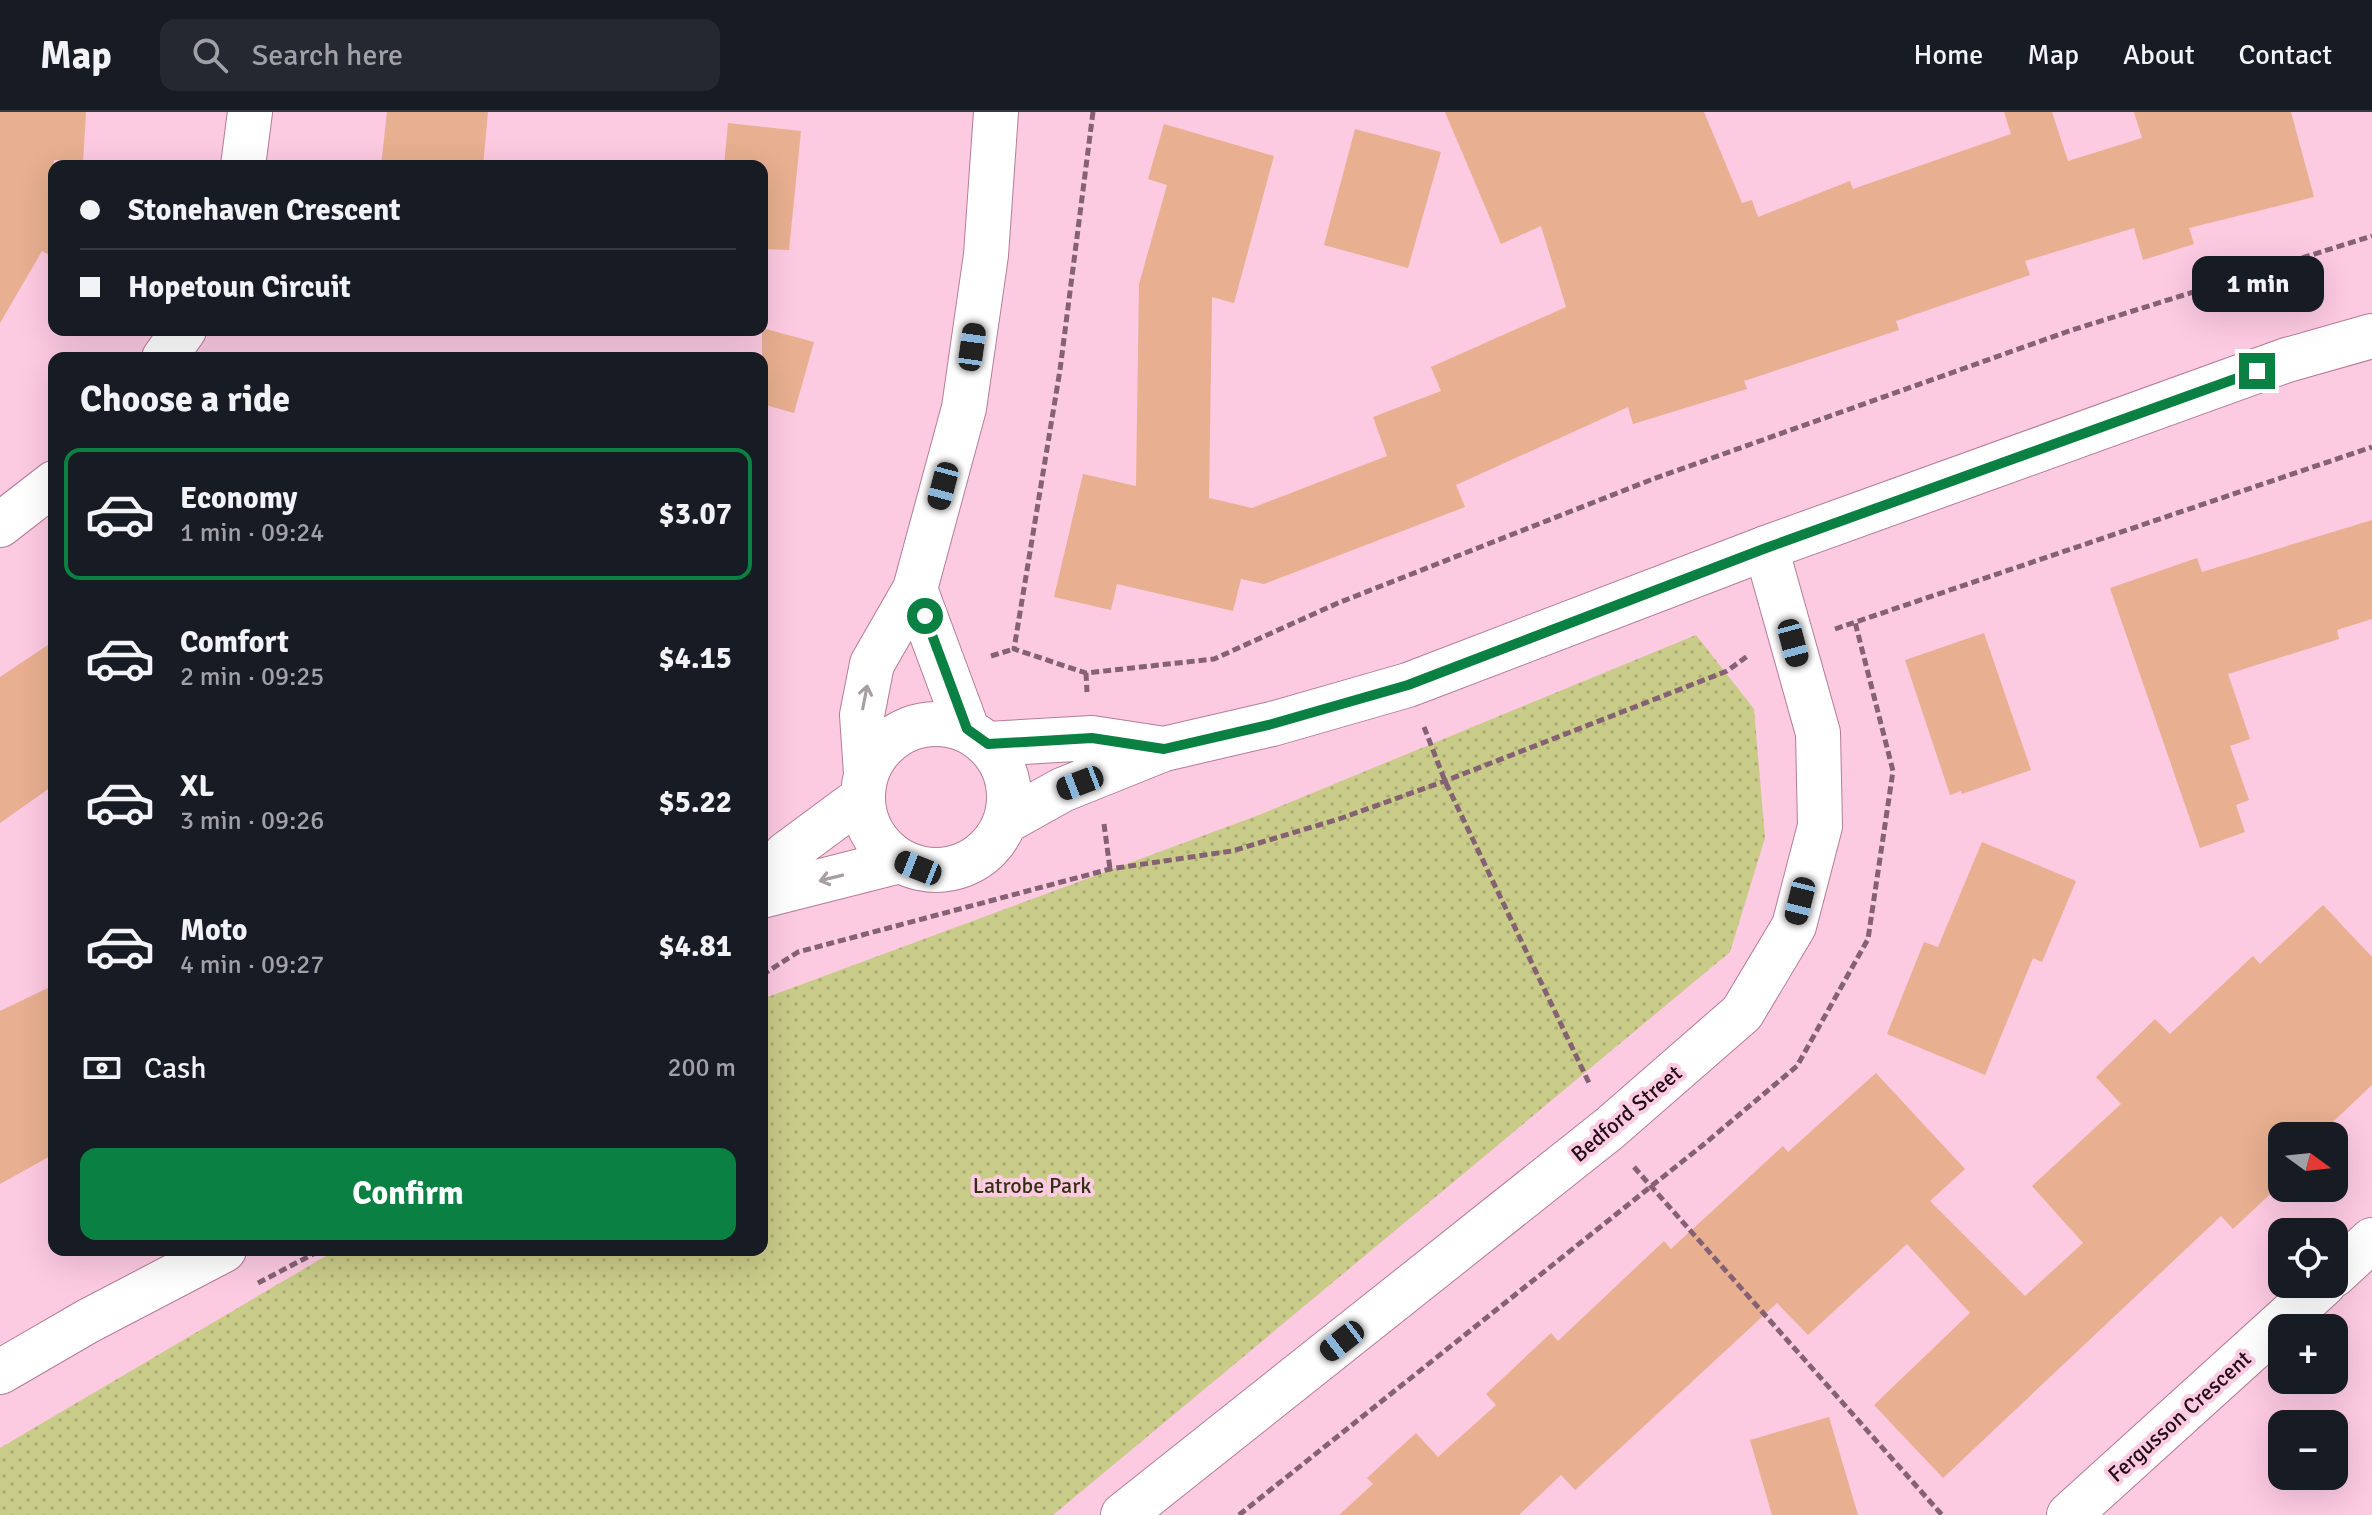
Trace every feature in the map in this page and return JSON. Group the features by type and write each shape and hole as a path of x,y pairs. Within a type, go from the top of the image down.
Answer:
{"street":[{"path":"244,160 250,112"},
{"path":"915,589 977,736 1000,761 1008,780 1009,801 1005,822 992,844 968,863 944,870 918,868 900,861 880,844 867,822 862,715 872,664 915,589 964,408 986,255 996,112"},
{"path":"1005,822 1062,790 1164,749 1272,724 1408,685 1766,548 2287,360 2372,336"},
{"path":"0,525 48,488"},
{"name":"Bedford Street","path":"1123,1515 1610,1128 1742,1013 1794,926 1820,826 1818,733 1766,548"},
{"path":"768,877 786,854 865,785 878,753 896,736 919,725 942,723 977,736 1092,738 1164,749"},
{"path":"768,894 900,861"},
{"path":"2348,1262 2372,1240"},
{"path":"0,1372 88,1321 213,1256"},
{"name":"Fergusson Crescent","path":"2069,1515 2309,1298"}],"path":[{"path":"1093,112 1060,370 1014,649 1086,673 1214,659 1338,603 1653,479 2069,331 2372,236"},
{"path":"768,971 798,952 1110,869 1232,851 1339,819 1727,671 1754,651 1793,643 2372,447"}],"green space":[{"name":"Latrobe Park","path":"1696,635 1754,709 1765,838 1730,952 1053,1515 0,1515 0,1448 326,1256 768,1256 768,997 1259,815"}],"building":[{"path":"0,112 86,112 83,160 48,160 48,254 42,251 0,323"},
{"path":"387,112 488,112 484,160 382,160"},
{"path":"1445,112 1704,112 1742,203 1752,200 1758,217 1850,181 1853,189 2011,134 2004,112 2052,112 2068,161 2142,138 2134,112 2291,112 2314,197 2189,228 2194,244 2143,260 2134,228 2025,261 2030,275 1896,321 1899,330 1744,381 1747,389 1633,424 1628,407 1456,485 1465,507 1264,584 1241,579 1233,611 1117,584 1111,610 1054,597 1083,474 1136,486 1139,284 1167,185 1148,179 1164,124 1274,156 1234,303 1212,297 1209,498 1252,508 1387,456 1373,417 1441,391 1431,367 1566,307 1541,226 1501,244"},
{"path":"728,123 801,131 789,250 768,249 768,160 725,160"},
{"path":"1355,129 1441,152 1408,268 1324,245"},
{"path":"768,330 814,342 794,413 768,406 768,352 762,352 762,336 768,336"},
{"path":"2372,520 2372,619 2337,630 2339,639 2228,674 2250,739 2230,746 2249,800 2236,805 2245,832 2200,848 2110,588 2197,558 2202,572"},
{"path":"1984,633 2031,770 1962,794 1961,791 1950,795 1905,660"},
{"path":"48,645 48,789 0,823 0,677"},
{"path":"1982,842 2076,881 2042,962 2033,958 1985,1075 1887,1034 1924,942 1938,947"},
{"path":"2323,905 2372,957 2372,1085 2333,1122 2268,1122 2268,1196 2233,1229 2221,1216 1943,1478 1874,1405 1970,1313 1907,1244 1808,1335 1777,1303 1575,1490 1561,1475 1519,1515 1339,1515 1373,1484 1367,1478 1416,1433 1438,1457 1496,1405 1486,1394 1551,1333 1558,1341 1664,1241 1671,1249 1783,1146 1788,1152 1876,1073 1965,1169 1930,1201 2025,1296 2083,1243 2032,1186 2121,1104 2096,1077 2155,1019 2170,1034 2253,956 2260,964"},
{"path":"48,988 48,1157 0,1184 0,1011"},
{"path":"1829,1417 1858,1515 1772,1515 1750,1440"}],"route":[{"path":"925,616 967,729 988,744 1092,738 1164,749 1272,724 1408,685 1766,548 2257,371"}]}
